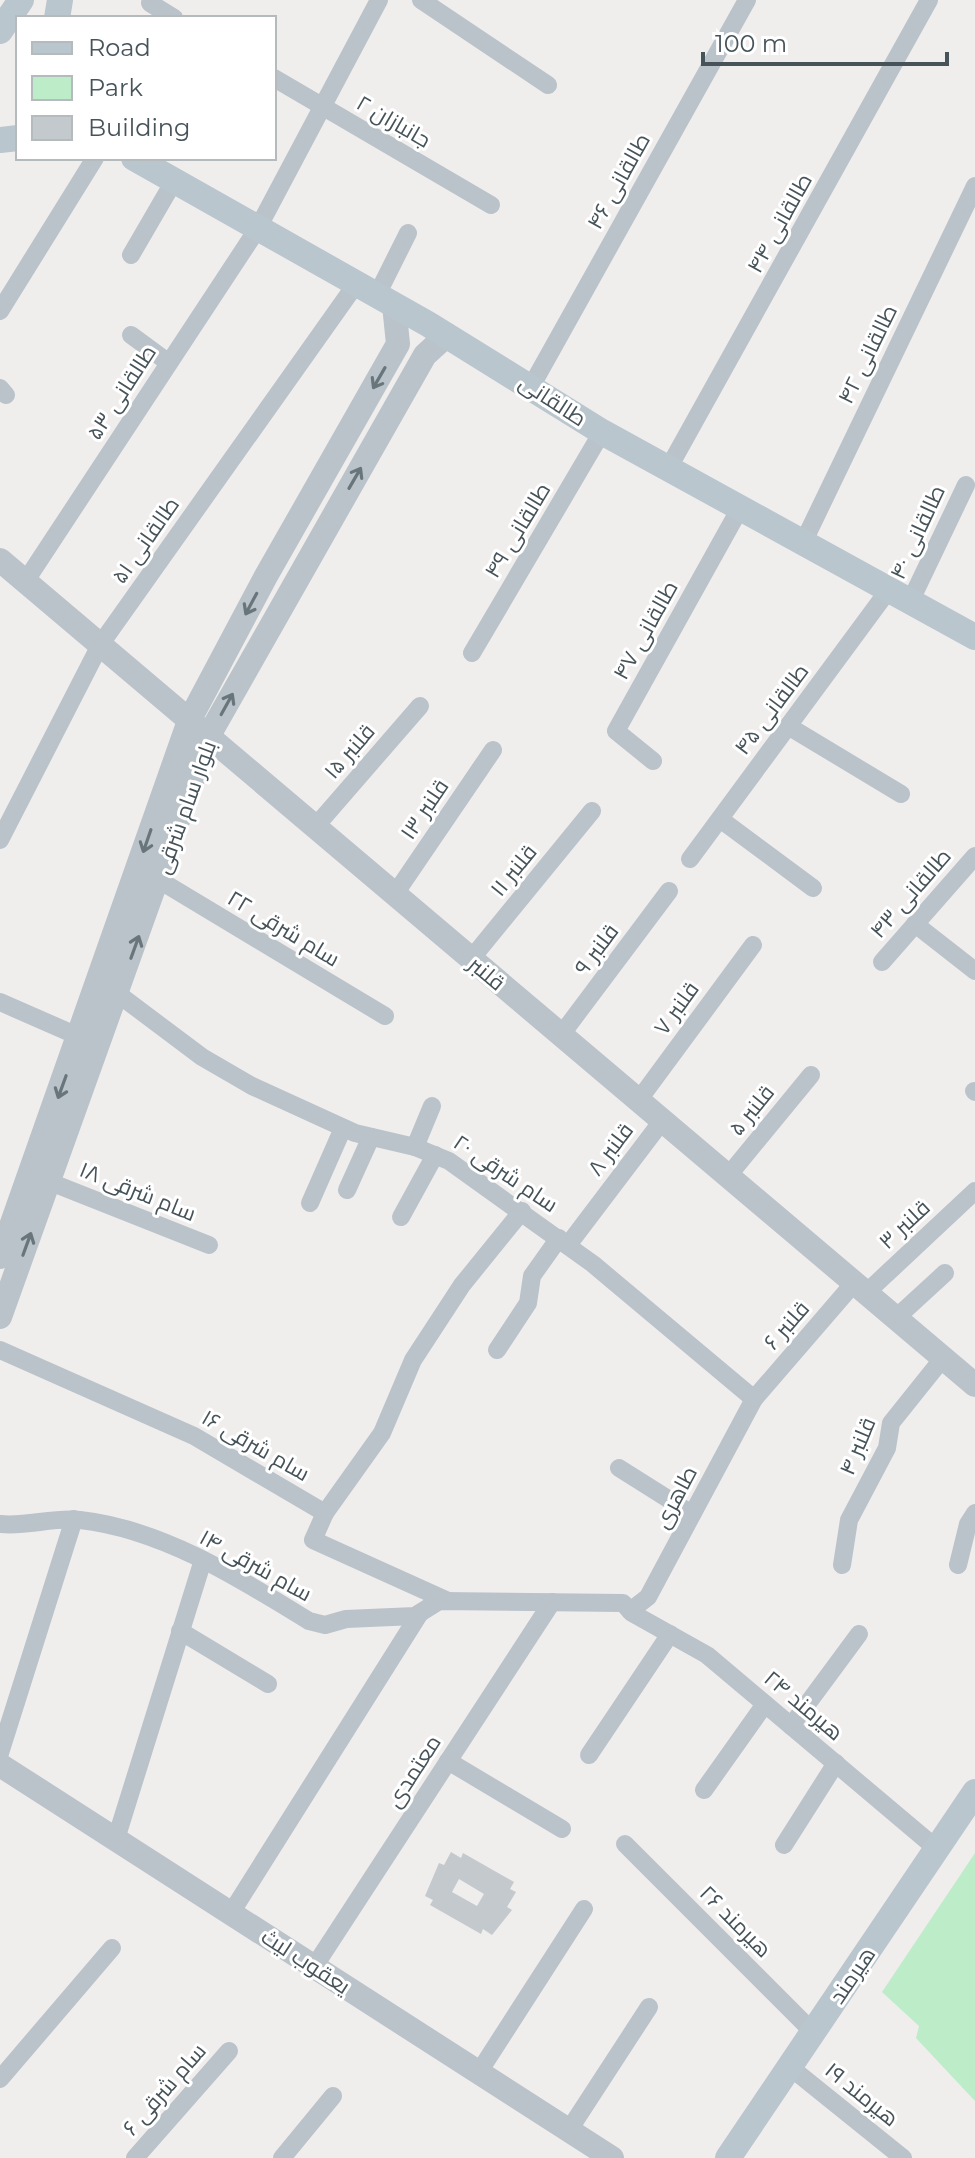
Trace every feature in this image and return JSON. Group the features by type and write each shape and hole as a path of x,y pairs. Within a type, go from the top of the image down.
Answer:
{"main road":[{"path":"0,31 21,0"},
{"name":"طالقانی","path":"137,160 447,335 532,385 602,432 975,637"},
{"name":"هیرمند","path":"728,2158 975,1792"}],"street":[{"path":"421,0 548,85"},
{"name":"طالقانی ۴۴","path":"668,469 929,0"},
{"name":"طالقانی ۵۳","path":"25,582 258,228 375,1"},
{"name":"طالقانی ۴۶","path":"532,385 742,2"},
{"path":"150,3 171,16"},
{"name":"جانبازان ۲","path":"276,79 491,205"},
{"path":"0,311 94,160"},
{"path":"131,255 174,181"},
{"name":"طالقانی ۴۲","path":"803,543 975,186"},
{"name":"طالقانی ۵۱","path":"0,840 100,645 376,295 408,233"},
{"name":"بلوار سام شرقی","path":"0,1257 189,721 266,576 398,344 376,295"},
{"path":"131,335 169,363"},
{"name":"بلوار سام شرقی","path":"0,1317 208,737 425,355 447,335"},
{"name":"طالقانی ۴۹","path":"472,653 602,432"},
{"name":"طالقانی ۴۰","path":"901,594 966,485"},
{"name":"طالقانی ۴۷","path":"653,761 616,731 739,510"},
{"name":"قلنبر","path":"0,560 975,1385"},
{"name":"طالقانی ۴۵","path":"690,859 788,726 901,594"},
{"name":"قلنبر ۱۵","path":"315,827 420,706"},
{"path":"788,726 901,794"},
{"name":"قلنبر ۱۳","path":"395,894 493,750"},
{"name":"قلنبر ۱۱","path":"471,959 592,811"},
{"path":"720,819 813,888"},
{"name":"طالقانی ۴۳","path":"882,962 975,856"},
{"name":"سام شرقی ۲۲","path":"159,880 385,1016"},
{"name":"قلنبر ۹","path":"561,1035 669,891"},
{"path":"915,924 975,971"},
{"name":"قلنبر ۷","path":"638,1101 753,945"},
{"name":"سام شرقی ۲۰","path":"118,994 224,1071 343,1128 435,1155 564,1242 754,1399"},
{"path":"0,1002 80,1037"},
{"name":"قلنبر ۵","path":"728,1176 811,1075"},
{"path":"415,1147 432,1106"},
{"name":"قلنبر ۸","path":"497,1350 528,1303 532,1276 564,1242 662,1121"},
{"path":"310,1203 343,1128"},
{"path":"347,1190 371,1137"},
{"path":"401,1217 435,1155"},
{"name":"سام شرقی ۱۸","path":"50,1182 209,1245"},
{"name":"قلنبر ۳","path":"860,1288 975,1191"},
{"path":"448,1601 313,1540 325,1513 382,1433 413,1360 462,1285 522,1211"},
{"path":"896,1318 945,1273"},
{"name":"قلنبر ۶","path":"754,1399 860,1288"},
{"name":"سام شرقی ۱۶","path":"0,1350 194,1436 325,1513"},
{"name":"قلنبر ۴","path":"842,1565 849,1520 887,1448 891,1423 943,1358"},
{"name":"طاهری","path":"630,1611 648,1597 754,1399"},
{"path":"619,1468 692,1514"},
{"path":"958,1565 968,1524 975,1513"},
{"path":"0,1753 74,1519"},
{"name":"سام شرقی ۱۴","path":"0,1524 74,1519 109,1523 203,1560 309,1621 325,1625 346,1619 420,1613 439,1601 623,1603 630,1611"},
{"path":"116,1839 203,1560"},
{"name":"معتمدی","path":"314,1967 552,1602"},
{"name":"هیرمند ۲۴","path":"630,1611 707,1655 937,1849"},
{"path":"231,1913 420,1613"},
{"path":"180,1631 268,1684"},
{"path":"589,1755 670,1634"},
{"path":"791,1726 859,1634"},
{"path":"704,1790 765,1704"},
{"path":"448,1761 562,1829"},
{"path":"784,1845 836,1763"},
{"name":"یعقوب لیث","path":"0,1765 612,2158"},
{"name":"هیرمند ۲۶","path":"625,1844 813,2032"},
{"path":"479,2072 584,1909"},
{"path":"0,2079 112,1948"},
{"path":"569,2130 649,2007"},
{"name":"سام شرقی ۶","path":"135,2158 229,2051"},
{"name":"هیرمند ۱۹","path":"790,2067 903,2158"},
{"path":"282,2158 333,2096"}],"green space":[{"path":"975,1853 975,2101 916,2038 919,2026 882,1992"}],"building":[{"path":"451,1852 461,1858 463,1853 514,1882 510,1889 516,1892 507,1907 512,1910 492,1935 483,1929 481,1934 430,1905 433,1900 425,1896 439,1863 444,1865","holes":["459,1879 484,1894 477,1906 452,1892"]}]}
